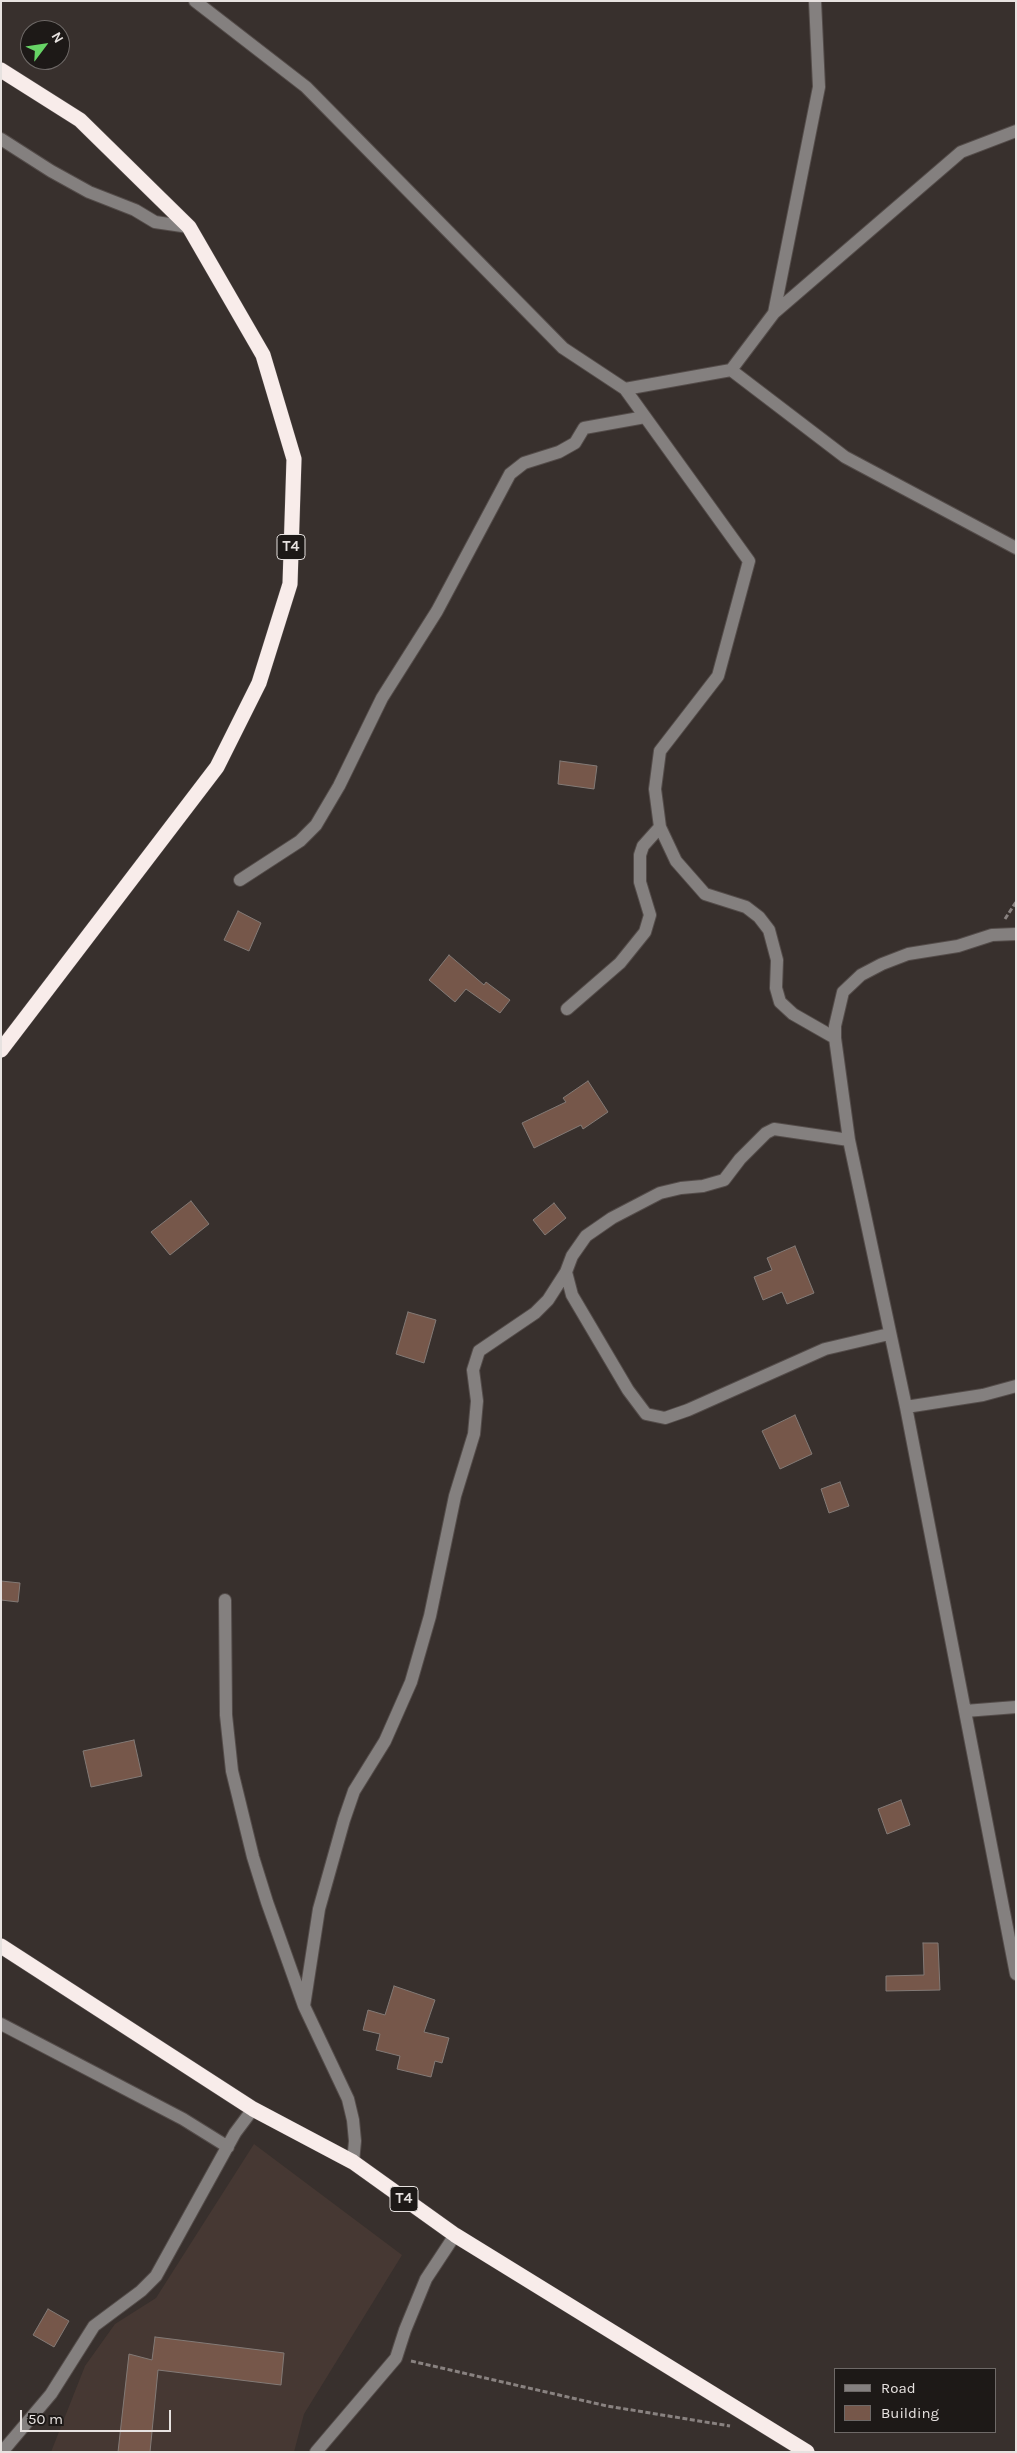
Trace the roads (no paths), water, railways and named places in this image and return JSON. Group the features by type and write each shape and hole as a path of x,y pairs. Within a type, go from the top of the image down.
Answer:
{"highway":[{"name":"T4","path":"1,70 80,120 189,227 263,355 294,459 290,584 260,682 217,767 1,1050"},
{"name":"T4","path":"1,1946 253,2109 353,2162 455,2236 807,2452"}],"street":[{"path":"194,1 306,88 563,348 624,389 749,561 718,676 660,751 654,789 660,827 676,861 705,894 746,907 759,916 769,930 777,960 776,988 780,1002 793,1014 835,1038"},
{"path":"774,313 819,87 815,1"},
{"path":"624,389 731,370 774,313 961,152 1016,131"},
{"path":"1,139 51,171 89,192 135,210 155,222 189,227"},
{"path":"731,370 846,457 1016,548"},
{"path":"240,880 300,841 316,825 339,786 382,698 437,611 510,474 524,463 559,452 576,442 584,428 645,417"},
{"path":"567,1009 620,963 645,932 650,915 640,882 640,855 643,846 660,827"},
{"path":"1016,934 992,935 958,946 908,954 882,964 861,975 843,992 835,1026 849,1140 906,1407 1016,1974"},
{"path":"304,2006 319,1909 344,1820 354,1791 385,1741 411,1682 430,1616 455,1496 474,1434 477,1401 472,1370 479,1351 535,1313 548,1300 566,1272 572,1256 586,1236 599,1227 660,1193 681,1188 703,1186 724,1180 740,1159 766,1133 774,1129 849,1140"},
{"path":"566,1272 572,1295 628,1390 646,1414 665,1418 825,1349 889,1334"},
{"path":"906,1407 982,1395 1016,1386"},
{"path":"225,1600 226,1715 232,1772 252,1857 304,2006 348,2099 354,2120 355,2142 353,2162"},
{"path":"965,1711 1016,1706"},
{"path":"1,2024 158,2106 228,2148"},
{"path":"2,2452 51,2394 94,2326 141,2291 156,2276 235,2133 253,2109"},
{"path":"316,2452 396,2358 405,2330 426,2279 455,2236"}]}
